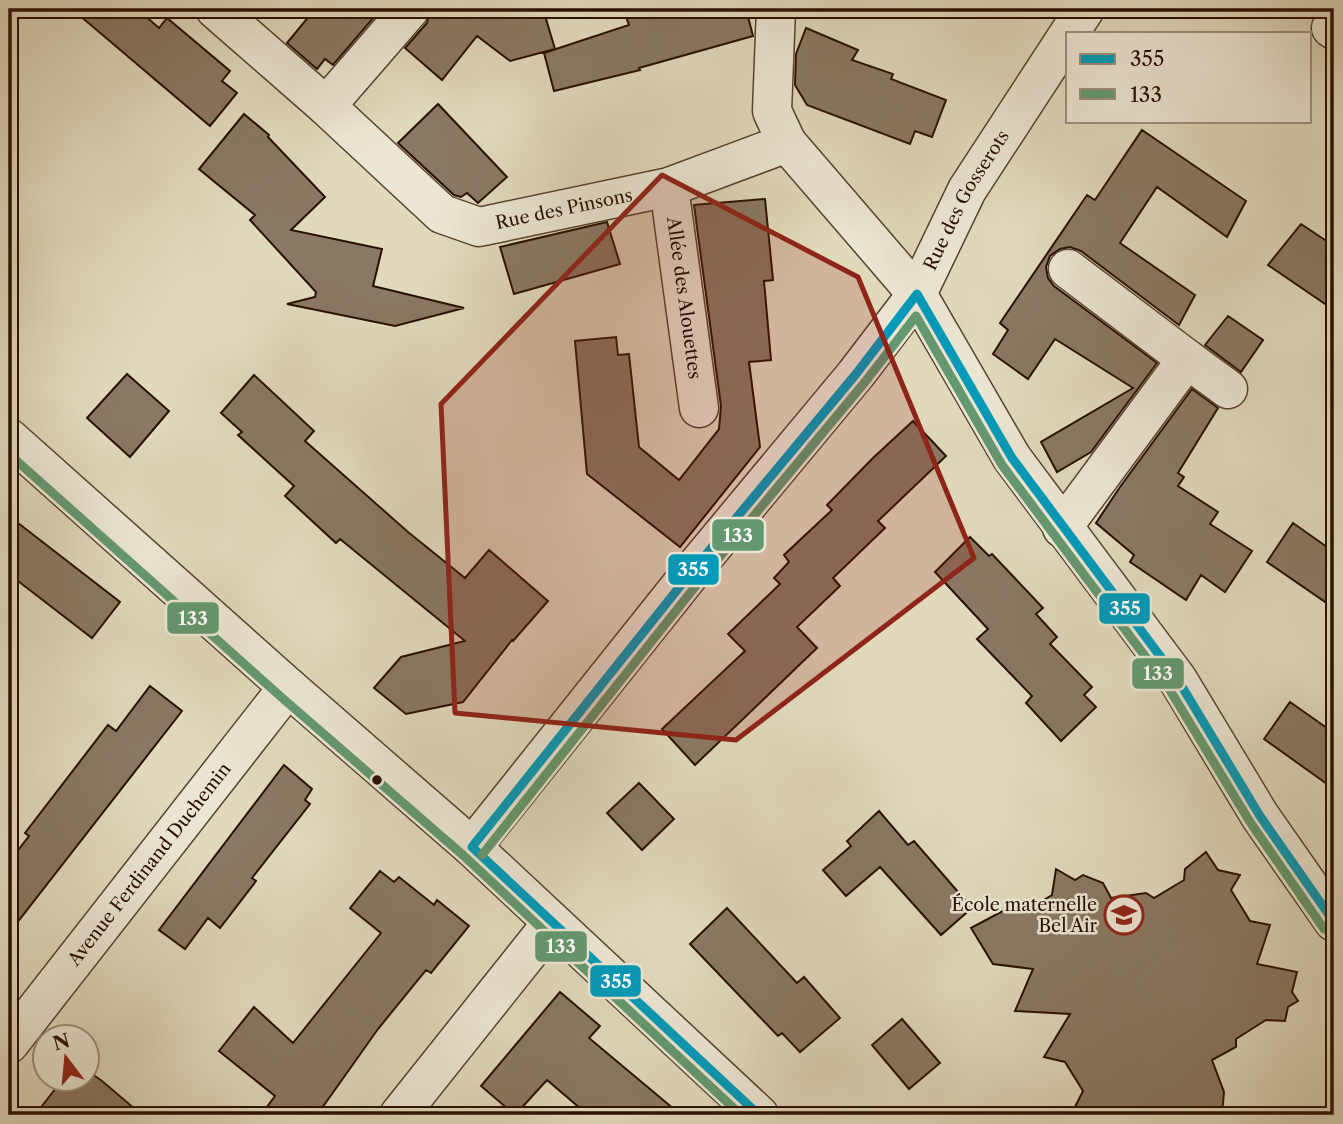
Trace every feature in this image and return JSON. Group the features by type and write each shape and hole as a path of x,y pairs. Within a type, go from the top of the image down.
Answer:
{"street":[{"name":"Rue des Pinsons","path":"215,9 326,106 442,214 479,227 669,187 787,143"},
{"path":"326,106 410,9"},
{"path":"776,9 772,111 787,143 917,294 1013,458 1062,528 1178,680 1260,816 1334,922"},
{"name":"Rue des Gosserots","path":"1070,32 1085,9"},
{"path":"1334,23 1331,28 1334,30"},
{"name":"Rue des Gosserots","path":"472,847 693,570 856,374 917,294 967,190 1066,38"},
{"name":"Allée des Alouettes","path":"669,187 699,408"},
{"path":"1068,269 1228,389"},
{"path":"1062,528 1187,359"},
{"path":"10,441 472,847 759,1115"},
{"name":"Avenue Ferdinand Duchemin","path":"9,1044 288,687"},
{"path":"398,1115 552,923"}],"highlighted area":[{"path":"662,175 858,277 974,558 736,740 455,713 441,404"}],"building":[{"path":"72,9 137,9 159,28 167,18 230,71 222,81 237,93 210,126"},
{"path":"315,9 381,9 333,65 325,59 317,69 287,43"},
{"path":"431,9 543,9 555,49 510,61 477,36 442,80 405,48 427,23"},
{"path":"651,9 746,9 753,36 639,68 640,70 554,91 544,53 629,25 626,17"},
{"path":"806,28 858,50 852,60 893,74 891,79 946,100 932,137 915,131 910,144 807,105 795,85 796,54"},
{"path":"438,104 507,177 478,203 467,193 461,197 454,195 398,143"},
{"path":"244,114 269,135 325,197 291,230 382,249 373,286 464,308 395,326 287,304 315,297 316,292 250,220 255,215 199,169"},
{"path":"1142,130 1246,201 1227,237 1157,187 1120,243 1195,295 1179,325 1081,251 1070,247 1060,249 1050,256 1046,267 1048,278 1054,286 1157,363 1091,452 1057,472 1041,442 1133,388 1055,339 1028,379 993,354 1008,330 1000,323 1087,195 1095,200"},
{"path":"765,199 773,280 764,281 771,360 749,362 760,447 680,547 587,474 575,341 616,337 618,355 629,354 639,447 679,480 719,429 721,406 694,205"},
{"path":"607,222 620,264 514,294 500,247"},
{"path":"1301,224 1334,246 1334,310 1268,265"},
{"path":"1228,316 1263,340 1241,372 1205,345"},
{"path":"127,374 169,411 130,457 87,418"},
{"path":"254,375 314,431 305,441 408,532 465,578 489,550 548,601 512,640 463,702 406,714 374,688 401,657 465,641 340,539 336,543 285,496 294,486 238,435 242,432 221,413"},
{"path":"1192,389 1218,408 1178,473 1184,477 1178,486 1218,512 1210,524 1252,551 1225,592 1201,575 1186,600 1130,562 1134,555 1096,523"},
{"path":"913,421 946,456 878,521 885,528 833,578 840,586 797,627 817,648 695,765 662,729 745,651 728,634 780,584 774,578 789,562 784,555 832,510 827,505"},
{"path":"9,516 120,602 92,638 9,574"},
{"path":"1293,523 1334,552 1334,608 1267,562"},
{"path":"970,537 989,556 992,554 1043,608 1036,614 1057,637 1050,644 1092,687 1084,695 1096,707 1061,741 1026,703 1032,696 977,639 988,629 935,572"},
{"path":"150,686 182,711 9,933 9,862 29,836 25,833 108,725 116,731"},
{"path":"1290,702 1334,733 1334,789 1264,739"},
{"path":"284,765 312,789 305,800 310,804 252,878 256,881 220,928 208,918 185,949 159,930"},
{"path":"639,783 674,819 642,850 607,813"},
{"path":"879,811 908,845 914,841 972,908 941,935 880,867 846,896 823,870 851,846 847,841"},
{"path":"1206,852 1218,870 1240,875 1231,890 1250,921 1270,925 1257,964 1297,972 1292,992 1298,1001 1288,1007 1285,1021 1266,1020 1236,1039 1236,1047 1212,1060 1224,1092 1222,1115 1098,1115 1095,1111 1074,1109 1083,1091 1065,1062 1044,1057 1070,1014 1015,1011 1033,969 993,964 971,928 1012,906 1025,911 1052,895 1056,869 1075,880 1083,875 1103,883 1111,898 1146,893 1154,898 1184,880 1185,869"},
{"path":"380,871 394,882 399,877 434,905 437,900 469,926 431,973 426,970 378,1029 317,1115 261,1115 275,1096 219,1051 254,1007 293,1043 381,933 350,908"},
{"path":"727,908 797,983 804,977 840,1018 800,1052 782,1033 778,1036 690,944"},
{"path":"560,992 600,1026 589,1038 681,1115 588,1115 547,1080 515,1115 481,1086"},
{"path":"902,1019 940,1063 909,1089 872,1045"},
{"path":"102,1081 142,1115 35,1115 53,1092 102,1092"}],"transit line":[{"name":"355","path":"917,294 1012,458 1178,680 1260,816 1334,922"},
{"name":"355","path":"472,847 693,570 856,374 917,294"},
{"name":"133","path":"482,855 702,578 865,382 916,316 1002,465 1168,687 1250,822 1324,929"},
{"name":"133","path":"9,454 464,856 741,1115"},
{"name":"355","path":"472,847 759,1115"}],"place":[{"name":"École maternelle Bel Air","path":"1124,915"}]}
